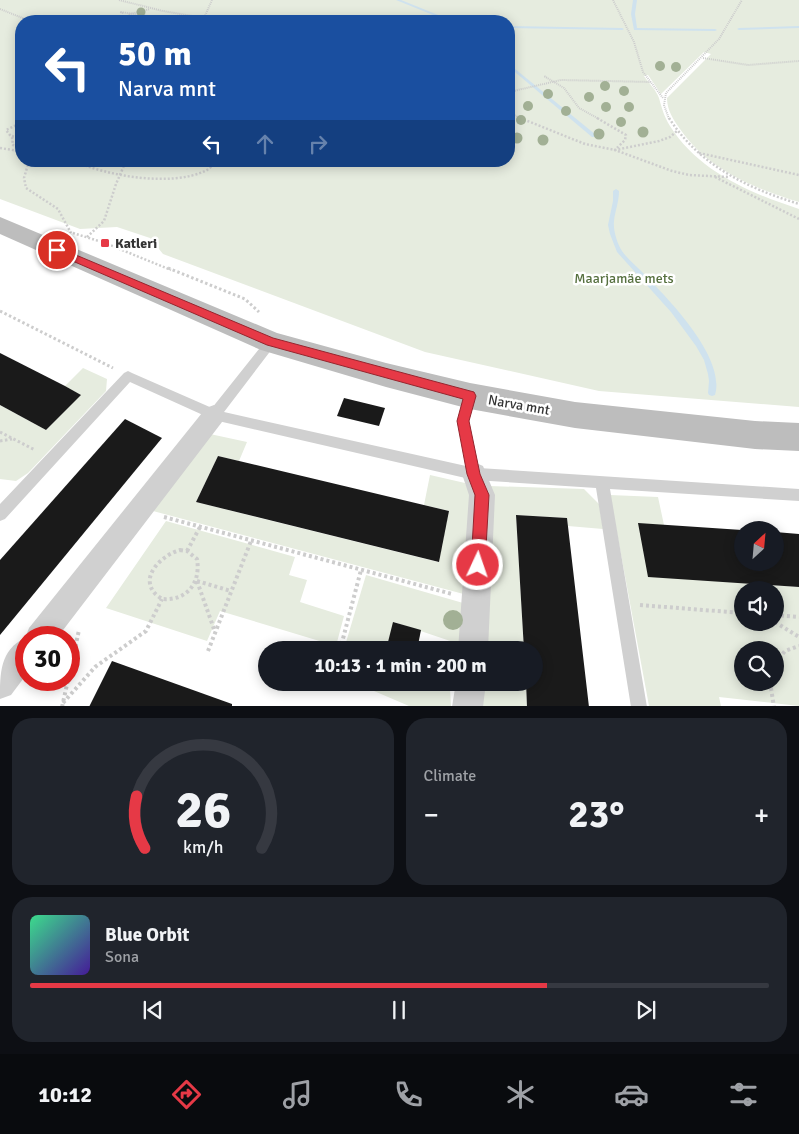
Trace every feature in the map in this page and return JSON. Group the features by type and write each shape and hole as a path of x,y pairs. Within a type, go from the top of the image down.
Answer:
{"main road":[{"name":"Narva mnt","path":"0,225 271,342 470,396 575,415 755,435 799,437"}],"street":[{"path":"48,626 214,416"},
{"path":"474,474 482,495 474,641"},
{"path":"0,684 15,666"},
{"path":"467,706 470,691"}],"lane":[{"path":"214,416 271,342"},
{"path":"0,514 128,376 214,416 474,474 799,494"},
{"path":"470,396 463,421 474,474"},
{"path":"602,482 639,706"}],"path":[{"path":"119,0 187,15"},
{"path":"205,15 212,0"},
{"path":"613,0 634,42 644,72 663,98 668,116 696,152 729,177 757,190 799,204"},
{"path":"663,98 724,32 742,0"},
{"path":"0,8 16,15"},
{"path":"130,14 153,9"},
{"path":"123,12 137,15"},
{"path":"702,58 748,64 799,61"},
{"path":"547,78 565,89 577,102 579,108 626,135 625,140 615,150"},
{"path":"515,91 553,82 612,80 651,82"},
{"path":"515,115 585,144 615,150 672,171 689,175 729,177"},
{"path":"15,126 6,130 11,136 12,144 15,147"},
{"path":"615,150 659,141 670,137 677,130"},
{"path":"11,136 15,138"},
{"path":"0,148 15,151"},
{"path":"696,152 799,175"},
{"path":"27,167 24,182 27,190 55,206 63,215 71,233"},
{"path":"84,167 105,173 146,178 184,177 206,171 210,167"},
{"path":"86,237 97,231 104,223 113,201 115,187 124,167"},
{"path":"713,176 799,219"},
{"path":"0,311 128,376"},
{"path":"0,432 23,446 52,457"},
{"path":"0,441 12,439"},
{"path":"139,511 476,601"},
{"path":"187,552 200,527"},
{"path":"208,651 252,541"},
{"path":"180,550 187,552 197,559 199,573 197,580 193,587 182,597 175,600 162,599 156,596 150,583 154,567 165,555 180,550"},
{"path":"342,641 361,570"},
{"path":"197,580 232,591"},
{"path":"197,580 216,632"},
{"path":"62,705 95,667 146,631 162,599"},
{"path":"622,603 734,611"},
{"path":"784,616 799,617"},
{"path":"80,626 81,620"},
{"path":"784,628 799,637"},
{"path":"784,652 791,647 799,646"},
{"path":"62,705 65,691"},
{"path":"772,691 774,706"}],"green space":[{"name":"Maarjamäe mets","path":"0,0 799,0 799,202 749,184 718,166 691,143 673,118 669,110 667,98 711,54 704,52 661,94 648,75 644,76 658,95 670,126 695,156 710,168 744,188 799,209 799,407 599,391 425,352 163,254 150,238 117,227 80,229 0,199"},
{"path":"83,368 107,379 106,391 28,473 16,481 0,479 0,405 46,430 80,395 65,386"},
{"path":"210,434 247,442 239,461 218,456 196,502 438,562 449,511 424,505 430,475 465,483 472,499 471,596 153,511"},
{"path":"489,486 584,489 599,504 603,529 568,526 567,518 516,515 523,641 485,641"},
{"path":"610,495 658,497 664,525 648,576 734,582 734,631 784,631 784,586 799,587 799,706 719,697 721,706 649,706"},
{"path":"166,521 295,557 289,575 307,580 300,602 344,616 337,641 319,641 220,611 207,641 106,608"},
{"path":"366,575 470,605 466,641 450,641 394,622 389,641 346,641"},
{"path":"374,691 450,691 451,706 409,706"},
{"path":"483,691 526,691 527,706 481,706"}],"building":[{"path":"0,353 81,395 46,430 0,405"},
{"path":"344,398 385,408 379,426 337,416"},
{"path":"125,419 162,438 0,635 0,560"},
{"path":"218,456 449,511 439,562 196,502"},
{"path":"516,515 567,518 589,706 527,706 526,691 543,691 543,641 523,641"},
{"path":"638,523 734,529 734,571 784,571 784,533 799,534 799,587 784,586 784,581 734,581 734,583 648,577"},
{"path":"393,622 421,630 419,641 388,641"},
{"path":"112,661 232,704 232,706 90,706"}],"waterway":[{"path":"398,0 436,15"},
{"path":"635,0 633,14 635,29 715,30"},
{"path":"515,27 622,29"},
{"path":"739,29 799,27"},
{"path":"515,70 594,136"},
{"path":"616,191 611,225 620,252 673,310 699,344 712,374 712,393"}],"place":[{"name":"Katleri","path":"105,243"}],"route":[{"path":"57,250 271,342 470,396 463,421 474,474 482,495 478,565"}]}
